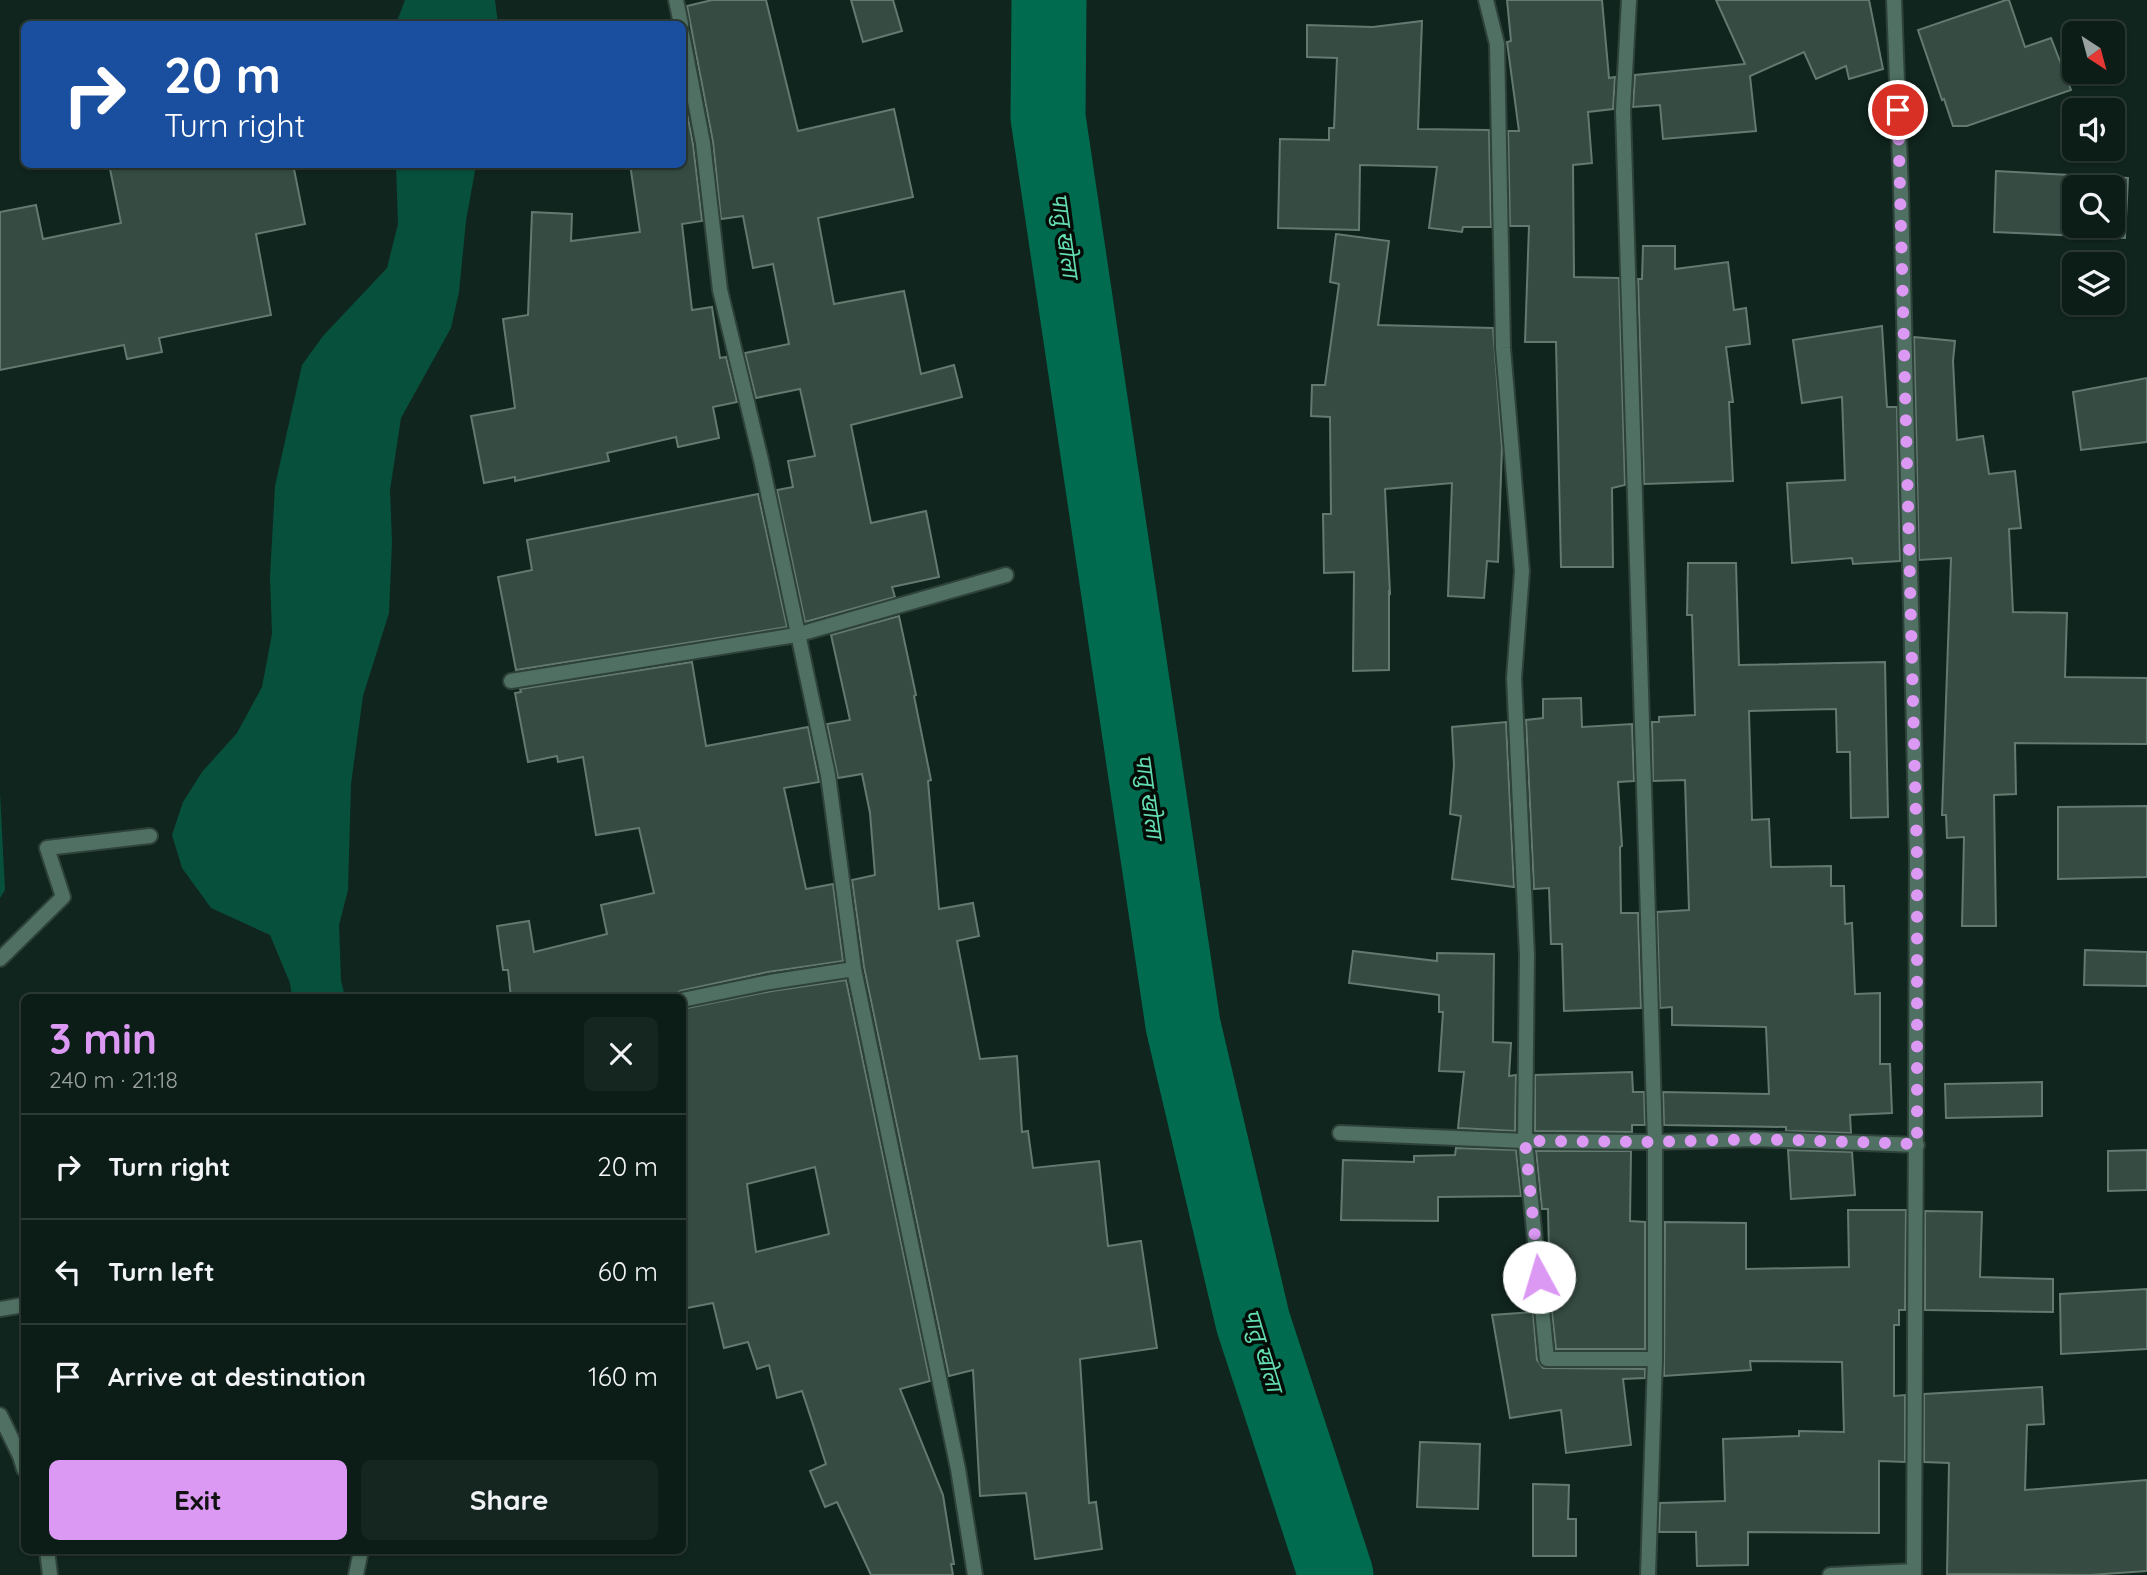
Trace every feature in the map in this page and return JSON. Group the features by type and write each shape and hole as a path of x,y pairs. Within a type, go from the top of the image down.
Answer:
{"street":[{"path":"676,0 680,21"},
{"path":"1486,0 1497,44 1503,348 1522,571 1514,678 1527,954 1525,1141 1547,1359 1655,1359"},
{"path":"1629,0 1623,111 1655,1142 1655,1359 1648,1575"},
{"path":"1830,1575 1914,1573 1917,859 1894,0"},
{"path":"686,55 703,143 720,290 761,460 796,635 828,775 854,970 958,1469 975,1575"},
{"path":"511,681 796,635 1006,575"},
{"path":"0,958 63,897 47,848 150,836"},
{"path":"686,999 770,982 854,970"},
{"path":"1340,1133 1525,1141 1655,1142 1755,1139 1917,1144"},
{"path":"0,1309 21,1306"},
{"path":"0,1415 21,1458"},
{"path":"47,1554 50,1575"},
{"path":"356,1575 360,1554"}],"green space":[{"path":"405,0 495,0 498,21 397,21"},
{"path":"396,168 475,168 466,221 459,292 451,328 401,418 390,490 392,542 389,613 363,696 351,784 348,890 339,925 341,980 344,994 292,994 290,983 270,935 211,908 182,868 172,835 183,802 202,772 237,733 262,687 272,634 270,577 275,486 302,365 323,336 387,268 398,224"},
{"path":"0,793 5,890 0,898"}],"building":[{"path":"712,0 766,0 798,131 894,109 913,197 818,218 834,304 904,291 921,374 954,365 962,397 851,425 871,523 926,511 939,577 892,587 895,597 805,622 777,490 793,487 788,461 815,456 800,389 756,398 745,353 789,344 773,264 753,268 743,216 721,219 713,142 687,6"},
{"path":"851,0 893,0 902,31 863,42"},
{"path":"1507,0 1602,0 1609,78 1615,77 1613,109 1588,112 1592,163 1573,165 1574,277 1619,278 1625,485 1612,488 1613,567 1561,567 1556,342 1525,342 1529,226 1510,226 1508,131 1519,131 1507,42 1511,41"},
{"path":"1716,0 1869,0 1883,69 1849,79 1846,66 1816,79 1804,52 1750,76 1756,131 1663,139 1660,105 1633,107 1635,75 1745,64"},
{"path":"2009,0 2025,47 2051,38 2062,67 2062,84 2069,84 2071,90 1967,126 1953,126 1918,30"},
{"path":"1422,21 1418,129 1489,130 1491,227 1463,227 1462,232 1429,228 1437,167 1360,165 1359,230 1278,228 1280,139 1329,140 1329,128 1334,128 1337,58 1307,57 1307,25 1373,27"},
{"path":"686,108 702,221 682,224 692,310 712,307 720,358 726,357 737,402 713,407 719,438 678,447 676,437 607,453 609,461 515,481 515,477 484,483 471,416 515,408 503,319 528,315 532,212 572,214 571,241 640,232 631,168 686,168"},
{"path":"110,168 294,168 305,224 256,234 271,315 159,338 162,352 127,359 124,345 0,370 0,212 36,205 43,239 121,223"},
{"path":"1996,171 2071,175 2062,175 2062,235 1994,232"},
{"path":"2125,178 2128,178 2125,238"},
{"path":"1336,234 1389,241 1378,325 1493,328 1502,447 1498,562 1487,561 1484,598 1448,596 1452,483 1385,489 1390,593 1389,670 1353,671 1354,572 1324,573 1323,514 1331,514 1330,417 1311,416 1312,385 1325,385 1339,284 1330,282"},
{"path":"1643,246 1675,246 1675,269 1728,262 1734,310 1746,308 1750,344 1726,347 1733,402 1729,402 1733,481 1644,484 1638,279 1642,279"},
{"path":"1882,326 1887,407 1897,407 1900,561 1853,564 1852,558 1792,563 1787,483 1845,480 1842,397 1802,403 1793,340"},
{"path":"1914,337 1955,341 1953,361 1957,440 1983,436 1989,474 2015,471 2021,528 2009,529 2013,612 2067,613 2065,677 2147,678 2147,744 2015,743 2016,794 1994,795 1996,926 1962,926 1964,837 1947,838 1946,815 1942,815 1951,558 1919,560"},
{"path":"2147,378 2147,442 2081,450 2073,392"},
{"path":"758,494 787,627 516,670 498,577 532,570 527,540"},
{"path":"1688,563 1736,563 1739,665 1885,662 1888,817 1851,818 1850,752 1837,752 1836,709 1749,711 1752,820 1769,819 1771,867 1831,866 1831,886 1844,886 1845,924 1852,923 1855,994 1880,993 1880,1064 1890,1064 1892,1113 1850,1115 1851,1133 1786,1131 1786,1127 1664,1125 1663,1092 1769,1094 1766,1027 1672,1025 1672,1007 1660,1008 1657,912 1689,910 1685,780 1653,781 1652,722 1659,722 1659,717 1695,715 1692,615 1687,615"},
{"path":"899,616 931,780 928,781 939,909 973,903 979,936 957,941 980,1059 1017,1056 1022,1132 1028,1131 1033,1168 1099,1161 1108,1246 1141,1241 1157,1348 1080,1359 1089,1503 1096,1502 1102,1549 1035,1559 1026,1493 980,1496 973,1370 949,1376 864,967 852,880 875,875 870,813 862,774 838,778 827,724 850,720 831,635"},
{"path":"692,662 706,746 808,727 819,782 784,788 806,889 833,884 843,961 768,972 680,991 677,994 511,994 508,970 503,970 497,926 529,921 534,952 607,934 601,905 654,893 639,828 596,835 583,757 558,762 557,756 528,762 515,693 521,692 520,689"},
{"path":"1581,698 1582,727 1632,724 1634,781 1618,782 1622,846 1621,913 1638,913 1641,1008 1564,1011 1562,944 1551,944 1549,888 1534,889 1526,720 1543,718 1543,699"},
{"path":"1506,722 1514,887 1452,879 1461,816 1450,814 1454,765 1452,727"},
{"path":"2147,806 2147,877 2058,879 2058,807"},
{"path":"2085,950 2147,952 2147,986 2084,985"},
{"path":"1353,951 1437,961 1437,953 1494,954 1493,1042 1511,1043 1509,1076 1516,1075 1515,1131 1458,1128 1464,1072 1439,1071 1443,1012 1439,1012 1439,995 1349,983"},
{"path":"846,980 930,1381 900,1389 943,1495 954,1564 951,1564 953,1575 871,1575 837,1502 825,1507 810,1471 826,1464 802,1391 777,1398 769,1365 757,1369 748,1342 724,1348 713,1303 686,1308 686,1008","holes":["815,1167 829,1234 756,1252 747,1184"]},
{"path":"1632,1072 1633,1092 1644,1092 1645,1125 1632,1125 1632,1132 1535,1131 1535,1075"},
{"path":"2042,1082 2042,1116 1946,1118 1945,1084"},
{"path":"1456,1148 1516,1150 1521,1196 1438,1197 1438,1221 1341,1220 1343,1160 1414,1162 1414,1156 1455,1155"},
{"path":"1788,1150 1852,1152 1855,1195 1791,1199"},
{"path":"2147,1150 2147,1190 2108,1191 2108,1151"},
{"path":"1536,1151 1631,1151 1630,1221 1645,1222 1645,1349 1556,1349 1550,1295 1548,1209 1542,1209"},
{"path":"1848,1210 1906,1210 1905,1310 1899,1310 1899,1325 1894,1325 1894,1396 1905,1395 1905,1462 1879,1461 1879,1533 1748,1532 1748,1565 1697,1566 1696,1532 1659,1532 1660,1503 1725,1501 1723,1439 1799,1436 1799,1431 1844,1432 1842,1362 1750,1361 1751,1370 1664,1376 1665,1222 1746,1223 1746,1269 1849,1267"},
{"path":"1925,1211 1982,1212 1980,1277 2053,1279 2053,1312 1925,1310"},
{"path":"2147,1289 2147,1349 2061,1354 2060,1294"},
{"path":"1533,1312 1537,1360 1543,1368 1645,1369 1645,1378 1623,1379 1631,1445 1566,1453 1561,1410 1510,1418 1492,1315"},
{"path":"2042,1387 2044,1424 2027,1425 2025,1490 2147,1480 2147,1571 2090,1575 1947,1574 1949,1463 1924,1462 1924,1394"},
{"path":"1420,1442 1480,1444 1478,1509 1417,1507"},
{"path":"1533,1484 1569,1485 1568,1519 1576,1519 1576,1556 1533,1556"}],"waterway":[{"name":"पातु खोला","path":"1049,0 1048,117 1183,1025 1253,1322 1336,1575"}],"route":[{"path":"1539,1277 1525,1141 1655,1142 1755,1139 1917,1144 1917,859 1898,110"}]}
